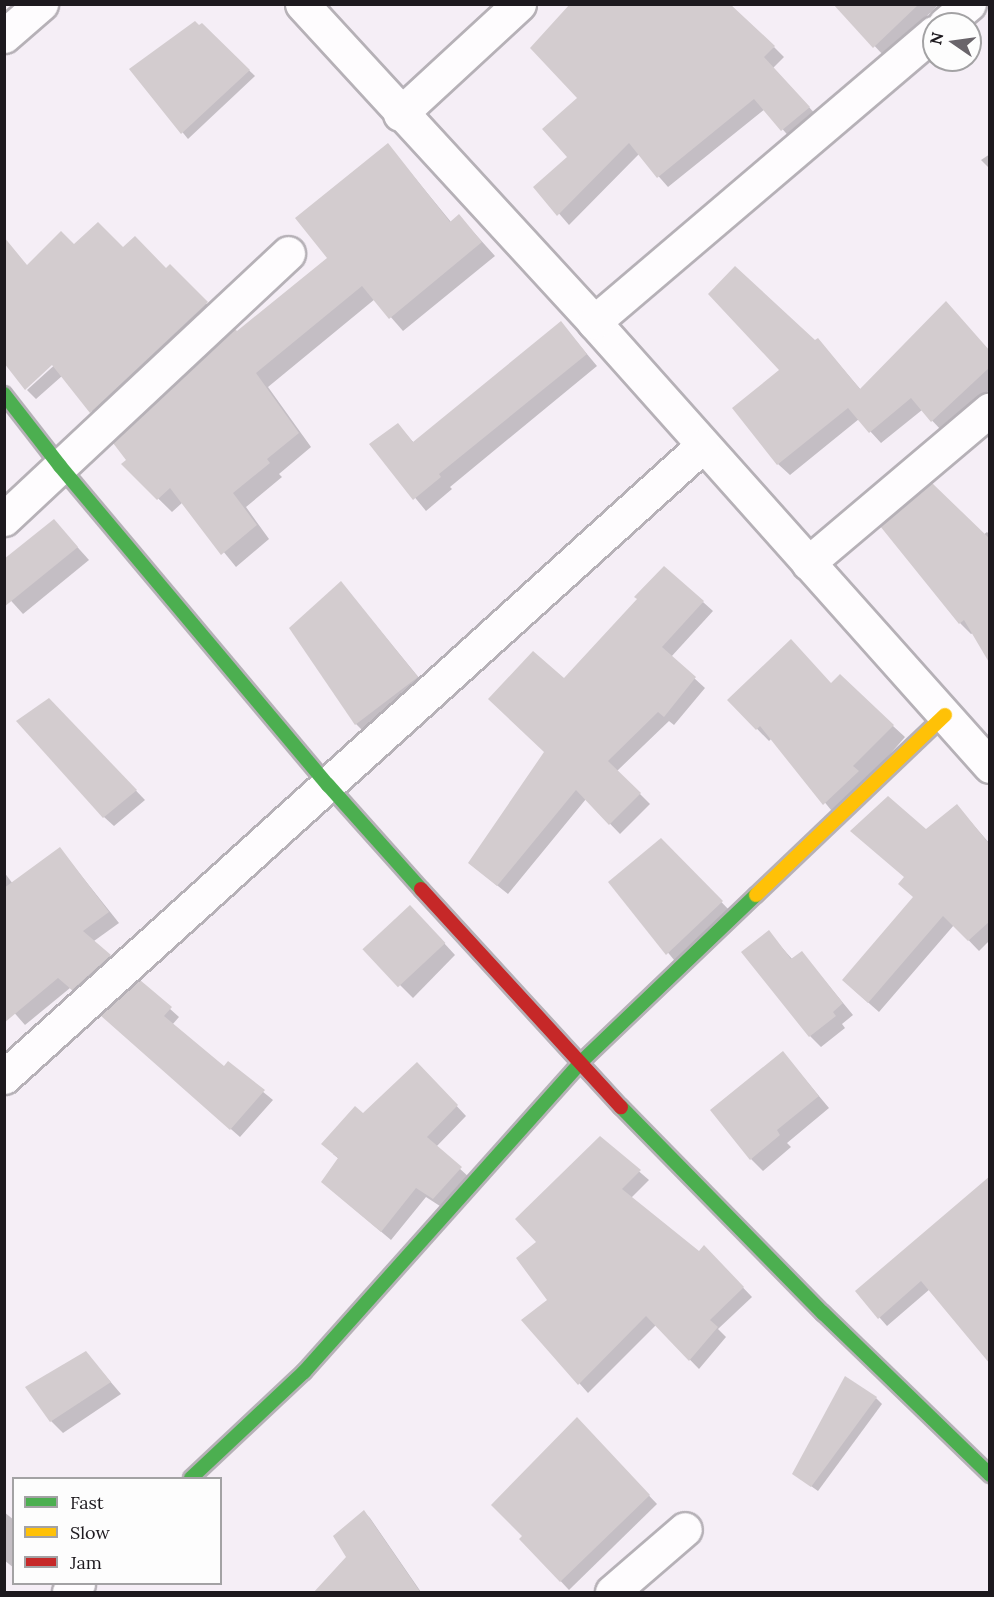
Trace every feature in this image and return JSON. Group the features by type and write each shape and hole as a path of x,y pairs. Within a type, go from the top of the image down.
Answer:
{"street":[{"path":"4,36 40,4"},
{"path":"302,4 400,114 594,322 702,446 990,766"},
{"path":"400,114 519,4"},
{"path":"594,322 922,43"},
{"path":"4,519 288,253"},
{"path":"4,394 60,466 328,785 579,1065 823,1313 990,1475"},
{"path":"808,563 990,409"},
{"path":"4,1077 702,446"},
{"path":"193,1477 304,1372 579,1065 945,715"},
{"path":"612,1593 685,1529"}],"building":[{"path":"570,4 730,4 775,46 764,57 810,107 781,131 754,99 657,178 629,143 557,216 533,187 567,157 542,129 577,98 530,48"},
{"path":"833,4 919,4 873,48"},
{"path":"195,21 199,25 202,23 250,70 181,134 129,69"},
{"path":"388,143 450,222 459,214 482,242 389,319 362,286 256,373 299,433 267,459 270,463 233,493 257,525 221,555 170,488 157,500 121,464 126,460 113,443 235,329 237,331 327,258 295,218"},
{"path":"98,222 123,247 135,236 166,268 170,264 208,302 90,413 52,365 25,390 4,363 4,237 27,265 61,231 74,244"},
{"path":"735,266 815,340 818,338 860,389 946,301 990,351 990,367 931,422 911,398 869,433 848,408 777,465 732,408 779,370 708,294"},
{"path":"561,321 587,354 439,474 441,477 413,500 369,444 398,423 413,442"},
{"path":"932,483 990,539 990,664 964,620 959,624 880,526"},
{"path":"54,519 78,547 4,607 4,559"},
{"path":"664,566 704,601 662,647 696,677 664,717 658,712 608,761 641,793 609,825 576,790 497,886 468,863 544,752 488,699 533,651 564,678 637,599 634,597"},
{"path":"341,581 418,677 355,725 289,628"},
{"path":"791,639 831,683 840,674 894,725 853,766 859,771 823,805 760,726 756,730 727,700"},
{"path":"49,698 137,790 103,818 16,721"},
{"path":"888,796 926,829 957,804 990,845 990,921 968,941 943,916 868,1003 842,980 913,897 898,884 904,877 850,831"},
{"path":"661,838 723,901 666,955 608,882"},
{"path":"60,847 109,912 83,931 111,955 72,990 58,978 4,1023 4,888"},
{"path":"410,905 445,943 398,987 362,949"},
{"path":"769,930 791,959 802,951 843,1003 833,1012 836,1016 809,1037 741,952"},
{"path":"140,980 172,1007 164,1016 224,1066 228,1061 265,1090 230,1130 100,1015"},
{"path":"783,1051 819,1096 777,1130 780,1135 750,1160 710,1110"},
{"path":"417,1062 458,1105 427,1137 462,1167 433,1199 416,1188 381,1232 321,1182 338,1158 321,1144 355,1106 363,1113"},
{"path":"600,1136 641,1170 622,1189 699,1251 704,1245 744,1287 710,1320 718,1327 689,1361 646,1316 578,1385 521,1320 547,1300 516,1258 536,1242 515,1219"},
{"path":"990,1176 990,1364 921,1281 878,1319 855,1291"},
{"path":"86,1351 111,1382 50,1422 25,1387"},
{"path":"845,1376 877,1397 811,1487 792,1474"},
{"path":"577,1417 650,1495 560,1582 519,1539 522,1536 491,1505"},
{"path":"364,1510 421,1593 313,1593 346,1557 333,1536"}],"traffic: fast":[{"path":"4,394 60,466 328,785 421,889"},
{"path":"192,1477 304,1372 579,1064 756,895"},
{"path":"621,1107 823,1313 990,1475"}],"traffic: slow":[{"path":"756,895 945,715"}],"traffic: jam":[{"path":"421,889 621,1107"}]}
